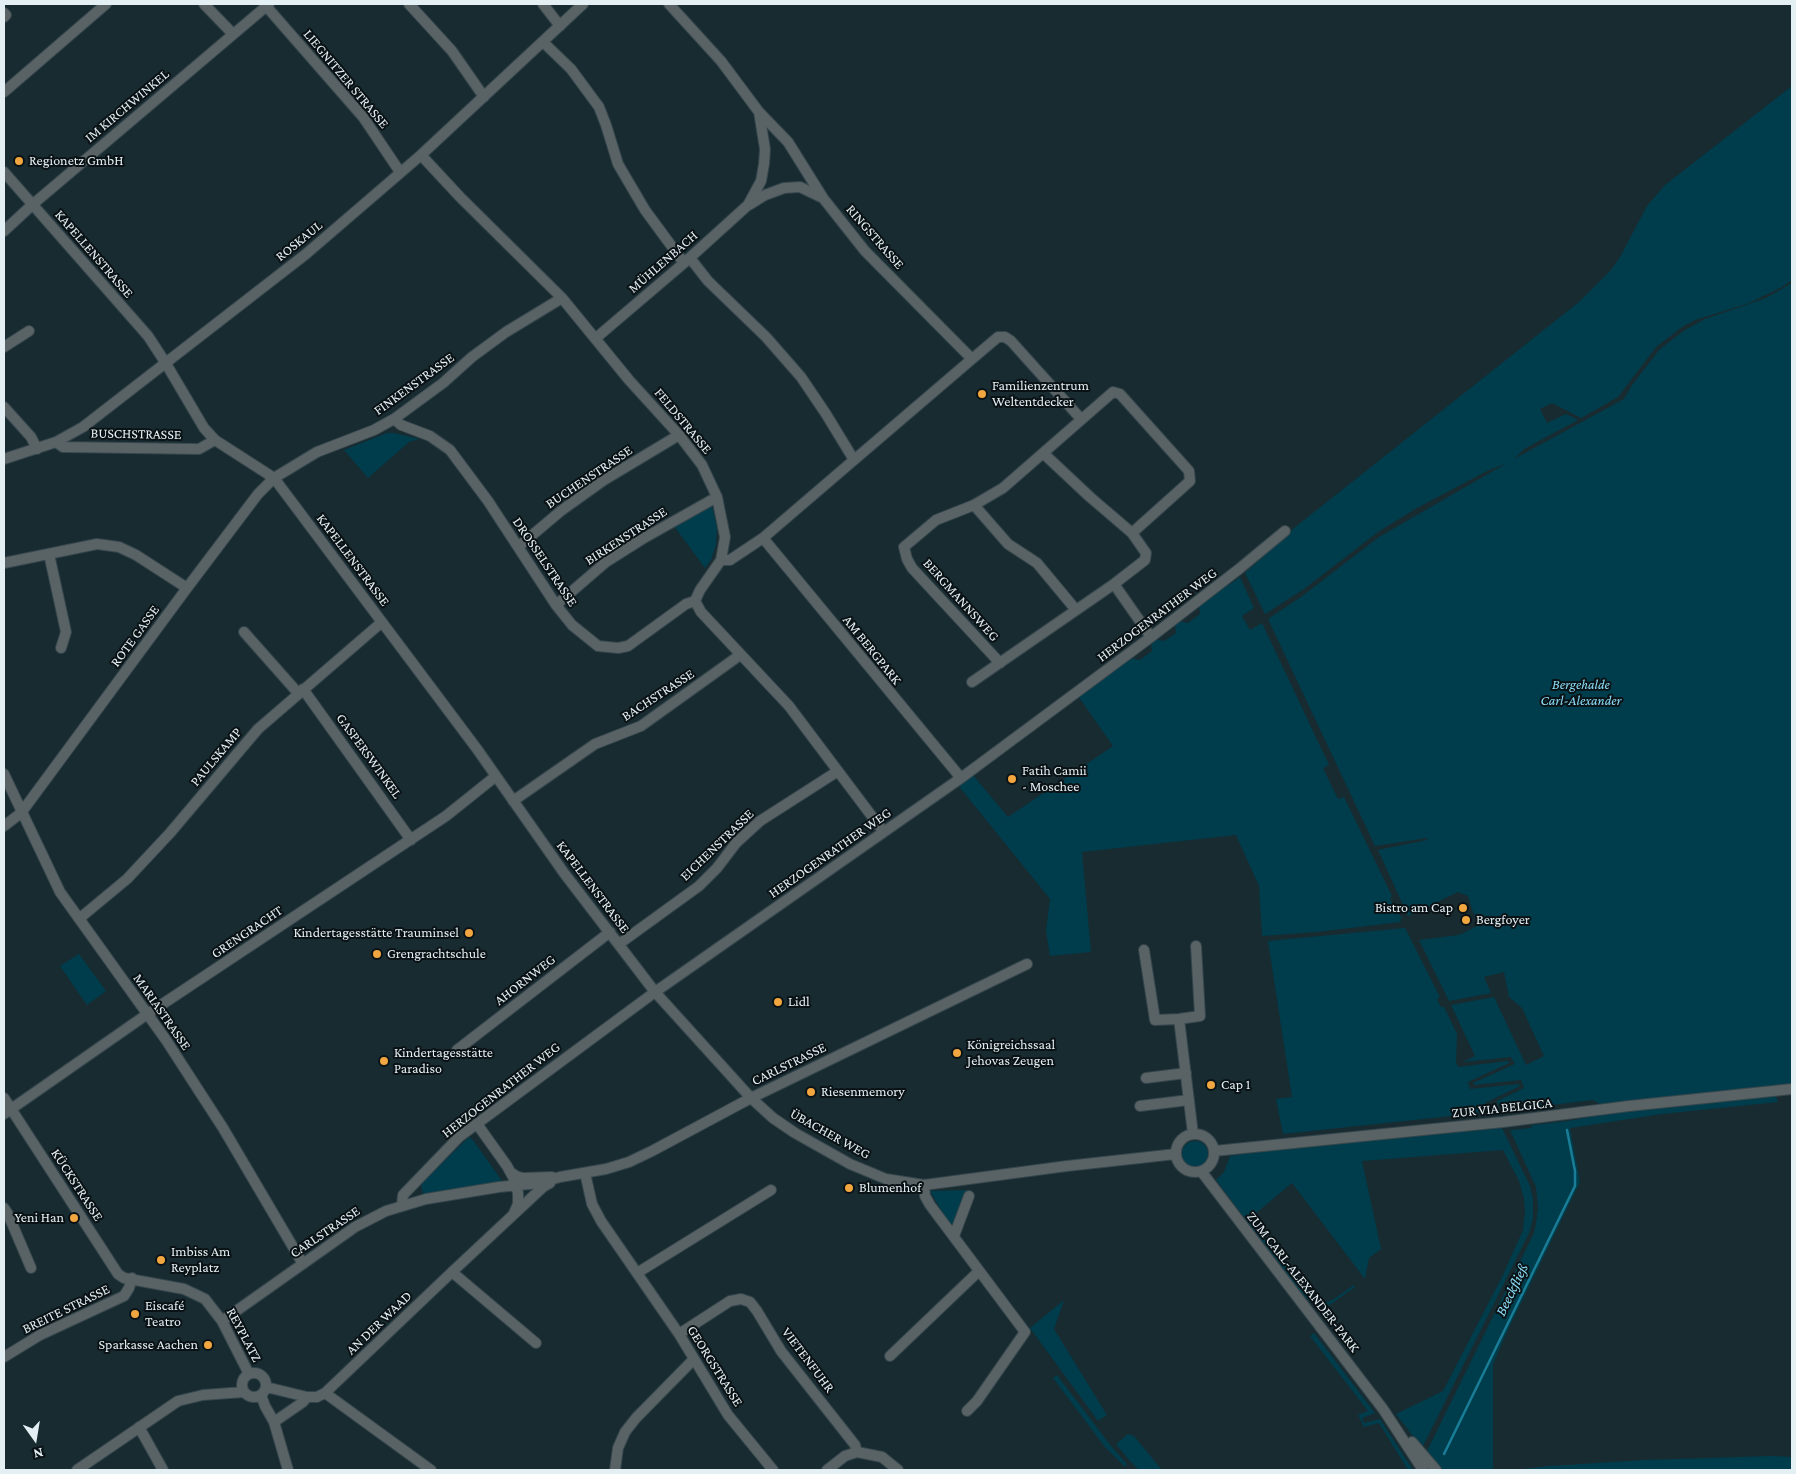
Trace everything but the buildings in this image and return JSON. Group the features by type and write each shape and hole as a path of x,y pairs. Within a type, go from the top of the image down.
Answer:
{"street":[{"path":"4,92 106,4"},
{"path":"204,4 233,34"},
{"path":"409,4 452,51 484,98"},
{"path":"543,4 560,26"},
{"name":"ROSKAUL","path":"4,459 56,442 83,427 306,254 421,155 583,4"},
{"name":"RINGSTRASSE","path":"669,4 721,61 758,112 788,142 824,198 865,251 972,359"},
{"name":"IM KIRCHWINKEL","path":"4,231 32,204 267,5"},
{"name":"LIEGNITZER STRASSE","path":"267,5 363,117 400,172"},
{"path":"544,42 571,69 599,107 618,164 645,210 687,260 766,337 801,377 854,460"},
{"name":"MÜHLENBACH","path":"748,205 761,181 764,164 764,149 758,112"},
{"name":"FELDSTRASSE","path":"421,155 460,197 562,298 629,380 679,435 702,465 717,497 725,536 721,560 700,590 695,601"},
{"name":"KAPELLENSTRASSE","path":"4,172 148,336 166,362 195,415 215,440 274,478 496,776 564,872 655,992"},
{"name":"MÜHLENBACH","path":"596,338 748,205 765,195 784,188 800,187 824,198"},
{"name":"FINKENSTRASSE","path":"274,478 316,452 374,430 394,419 443,383 472,357 506,332 562,298"},
{"path":"4,347 30,331"},
{"path":"721,560 730,560 763,538 998,337 1005,337 1011,341 1081,419"},
{"name":"BERGMANNSWEG","path":"1000,663 912,568 904,547 936,520 974,505 1003,488 1113,392 1120,394 1189,471 1190,481 1132,533"},
{"path":"4,407 31,437 37,449"},
{"name":"DROSSELSTRASSE","path":"394,419 401,425 430,436 450,450 468,472 556,605 572,625 598,646 618,648 628,646 686,604 695,601"},
{"name":"BUCHENSTRASSE","path":"518,547 562,510 604,480 679,435"},
{"name":"BUSCHSTRASSE","path":"56,442 63,447 199,448 215,440"},
{"name":"BERGMANNSWEG","path":"972,682 1114,584 1145,560 1146,553 1132,533 1043,453"},
{"name":"ROTE GASSE","path":"4,826 21,813 187,588 258,494 274,478"},
{"name":"BIRKENSTRASSE","path":"556,605 606,562 644,538 717,497"},
{"path":"974,505 1008,544 1037,563 1076,610"},
{"name":"HERZOGENRATHER WEG","path":"402,1205 403,1195 459,1138 477,1124 655,992 961,778 1151,637 1285,531"},
{"name":"AM BERGPARK","path":"763,538 961,778"},
{"path":"4,563 97,544 119,547 136,555 187,588"},
{"path":"49,554 66,632 61,648"},
{"path":"1114,584 1151,637"},
{"path":"695,601 701,612 789,706 883,831"},
{"name":"PAULSKAMP","path":"80,918 127,879 170,833 258,729 382,622"},
{"name":"GASPERSWINKEL","path":"244,632 301,691 411,840"},
{"name":"BACHSTRASSE","path":"513,801 595,744 641,726 740,655"},
{"name":"EICHENSTRASSE","path":"619,944 698,886 717,868 736,843 760,821 838,770"},
{"name":"MARIASTRASSE","path":"4,774 60,892 146,1015 166,1040 223,1128 303,1264"},
{"name":"GRENGRACHT","path":"8,1111 146,1015 446,816 496,776"},
{"name":"AHORNWEG","path":"457,1050 610,932"},
{"path":"1144,950 1155,1020 1179,1019 1200,1016 1196,946"},
{"name":"CARLSTRASSE","path":"222,1321 355,1226 372,1217 402,1205 426,1199 540,1183 560,1177 606,1169 645,1154 751,1098 1027,964"},
{"name":"ÜBACHER WEG","path":"655,992 751,1098 795,1133 850,1164 886,1179 924,1185"},
{"path":"1179,1019 1193,1134"},
{"path":"1146,1078 1186,1073"},
{"name":"ZUR VIA BELGICA","path":"1214,1151 1503,1122 1792,1089"},
{"name":"KÜCKSTRASSE","path":"4,1098 8,1111 118,1274 124,1278 132,1278"},
{"path":"1140,1106 1189,1100"},
{"path":"477,1124 510,1172 515,1186"},
{"path":"1193,1134 1199,1134 1209,1140 1214,1151 1211,1163 1201,1171 1187,1170 1178,1161 1176,1154 1180,1140 1193,1134"},
{"path":"967,1411 978,1400 1025,1332 930,1205 925,1196 924,1185 1176,1154"},
{"name":"ZUM CARL-ALEXANDER-PARK","path":"1201,1171 1383,1409 1436,1470"},
{"name":"CARLSTRASSE","path":"510,1172 523,1178 539,1176 560,1177"},
{"name":"GEORGSTRASSE","path":"585,1173 592,1204 601,1222 679,1334 728,1415 773,1470"},
{"name":"AN DER WAAD","path":"325,1393 543,1187 560,1177"},
{"name":"AN DER WAAD","path":"508,1220 518,1204 518,1193 515,1186"},
{"path":"637,1273 771,1190"},
{"path":"954,1236 970,1196"},
{"path":"5,1213 31,1268"},
{"path":"890,1356 979,1271"},
{"path":"452,1272 536,1344"},
{"name":"REYPLATZ","path":"132,1278 164,1284 193,1293 205,1299 222,1321 249,1374"},
{"name":"BREITE STRASSE","path":"4,1357 40,1334 124,1296 132,1278"},
{"name":"VIETENFUHR","path":"679,1334 730,1301 741,1299 750,1302 781,1351 855,1445 856,1452"},
{"path":"615,1470 618,1448 625,1432 636,1418 694,1359"},
{"path":"244,1392 243,1381 249,1374 259,1374 266,1381 264,1391 265,1406 274,1422 288,1470"},
{"path":"77,1470 178,1401 203,1395 244,1392 252,1397 264,1391 307,1397 317,1397 325,1393 431,1470"},
{"path":"274,1422 303,1402 307,1397"},
{"name":"ZUM CARL-ALEXANDER-PARK","path":"1383,1409 1423,1470"},
{"path":"138,1427 163,1470"},
{"path":"827,1470 845,1456 856,1452 882,1457 898,1470"}],"green space":[{"name":"Bergehalde Carl-Alexander","path":"1792,86 1792,280 1749,303 1695,320 1682,327 1656,347 1618,397 1581,418 1552,403 1540,409 1547,423 1566,414 1578,420 1524,449 1514,459 1624,399 1632,385 1660,349 1685,330 1705,319 1766,298 1792,283 1792,1084 1600,1104 1593,1100 1527,1108 1526,1101 1498,1105 1497,1101 1524,1088 1521,1080 1474,1085 1473,1083 1515,1064 1511,1057 1463,1062 1475,1056 1451,1005 1494,997 1526,1065 1544,1056 1522,1008 1509,997 1504,972 1484,977 1491,993 1449,1001 1419,940 1459,935 1477,926 1478,923 1492,921 1491,916 1475,918 1468,896 1458,892 1408,916 1378,850 1427,840 1427,838 1375,846 1268,619 1301,597 1379,537 1507,463 1487,471 1415,509 1378,532 1304,589 1265,614 1245,573 1294,528 1579,302 1611,270 1647,206 1665,185"},
{"path":"387,433 419,439 409,442 368,478 344,450"},
{"path":"707,506 712,506 717,528 716,545 711,560 705,568 674,526"},
{"path":"1240,577 1254,608 1242,616 1250,630 1262,623 1329,765 1323,768 1338,799 1344,797 1392,896 1390,898 1402,919 1400,919 1401,922 1262,936 1259,886 1236,835 1082,852 1091,952 1050,956 1046,931 1050,899 957,784 972,774 1008,817 1113,746 1078,696 1130,658 1140,660 1152,651 1151,642 1154,639 1164,641 1176,633 1175,624 1179,621 1188,623 1200,614 1199,605 1226,583 1229,585"},
{"path":"1405,928 1440,997 1437,999 1441,1007 1444,1007 1457,1034 1456,1062 1458,1067 1508,1061 1509,1063 1468,1082 1470,1089 1519,1084 1520,1086 1485,1103 1489,1112 1283,1134 1276,1099 1292,1097 1268,941"},
{"path":"79,954 106,991 87,1005 60,966"},
{"path":"1775,1095 1778,1102 1662,1114 1570,1128 1580,1182 1493,1364 1493,1470 1441,1470 1436,1466 1426,1453 1534,1233 1538,1207 1536,1187 1510,1130 1606,1114"},
{"path":"1502,1128 1530,1186 1533,1199 1533,1219 1529,1233 1422,1448 1396,1414 1443,1391 1503,1275 1523,1230 1524,1199 1519,1181 1503,1150 1362,1161 1381,1249 1369,1258 1365,1279 1292,1183 1249,1219 1309,1297 1317,1302 1324,1303 1334,1299 1354,1285 1355,1287 1326,1306 1318,1306 1312,1303 1301,1293 1216,1180 1224,1172 1230,1156 1270,1150"},
{"path":"469,1137 502,1181 423,1195 421,1185"},
{"path":"1195,1141 1204,1145 1208,1154 1204,1163 1195,1167 1186,1163 1182,1154 1186,1145"},
{"path":"971,1190 954,1232 930,1191"},
{"path":"1064,1300 1054,1329 1107,1415 1098,1421 1030,1328"},
{"path":"1314,1333 1375,1413 1362,1418 1364,1423 1380,1419 1413,1470 1408,1470 1379,1423 1364,1427 1358,1415 1368,1411 1310,1336"},
{"path":"1057,1375 1127,1464 1125,1467 1105,1447 1053,1378"},
{"path":"1128,1434 1134,1436 1162,1470 1139,1470 1129,1460 1116,1444"},
{"path":"1792,1457 1792,1470 1513,1470 1644,1460"}],"waterway":[{"name":"Beeckfließ","path":"1444,1454 1575,1186 1575,1171 1567,1130"}],"place":[{"name":"Regionetz GmbH","path":"19,161"},
{"name":"Familienzentrum Weltentdecker","path":"982,394"},
{"name":"Fatih Camii - Moschee","path":"1012,779"},
{"name":"Bistro am Cap","path":"1463,908"},
{"name":"Bergfoyer","path":"1466,920"},
{"name":"Kindertagesstätte Trauminsel","path":"469,933"},
{"name":"Grengrachtschule","path":"377,954"},
{"name":"Lidl","path":"778,1002"},
{"name":"Königreichssaal Jehovas Zeugen","path":"957,1053"},
{"name":"Kindertagesstätte Paradiso","path":"384,1061"},
{"name":"Cap 1","path":"1211,1085"},
{"name":"Riesenmemory","path":"811,1092"},
{"name":"Blumenhof","path":"849,1188"},
{"name":"Yeni Han","path":"74,1218"},
{"name":"Imbiss Am Reyplatz","path":"161,1260"},
{"name":"Eiscafé Teatro","path":"135,1314"},
{"name":"Sparkasse Aachen","path":"208,1345"}]}
